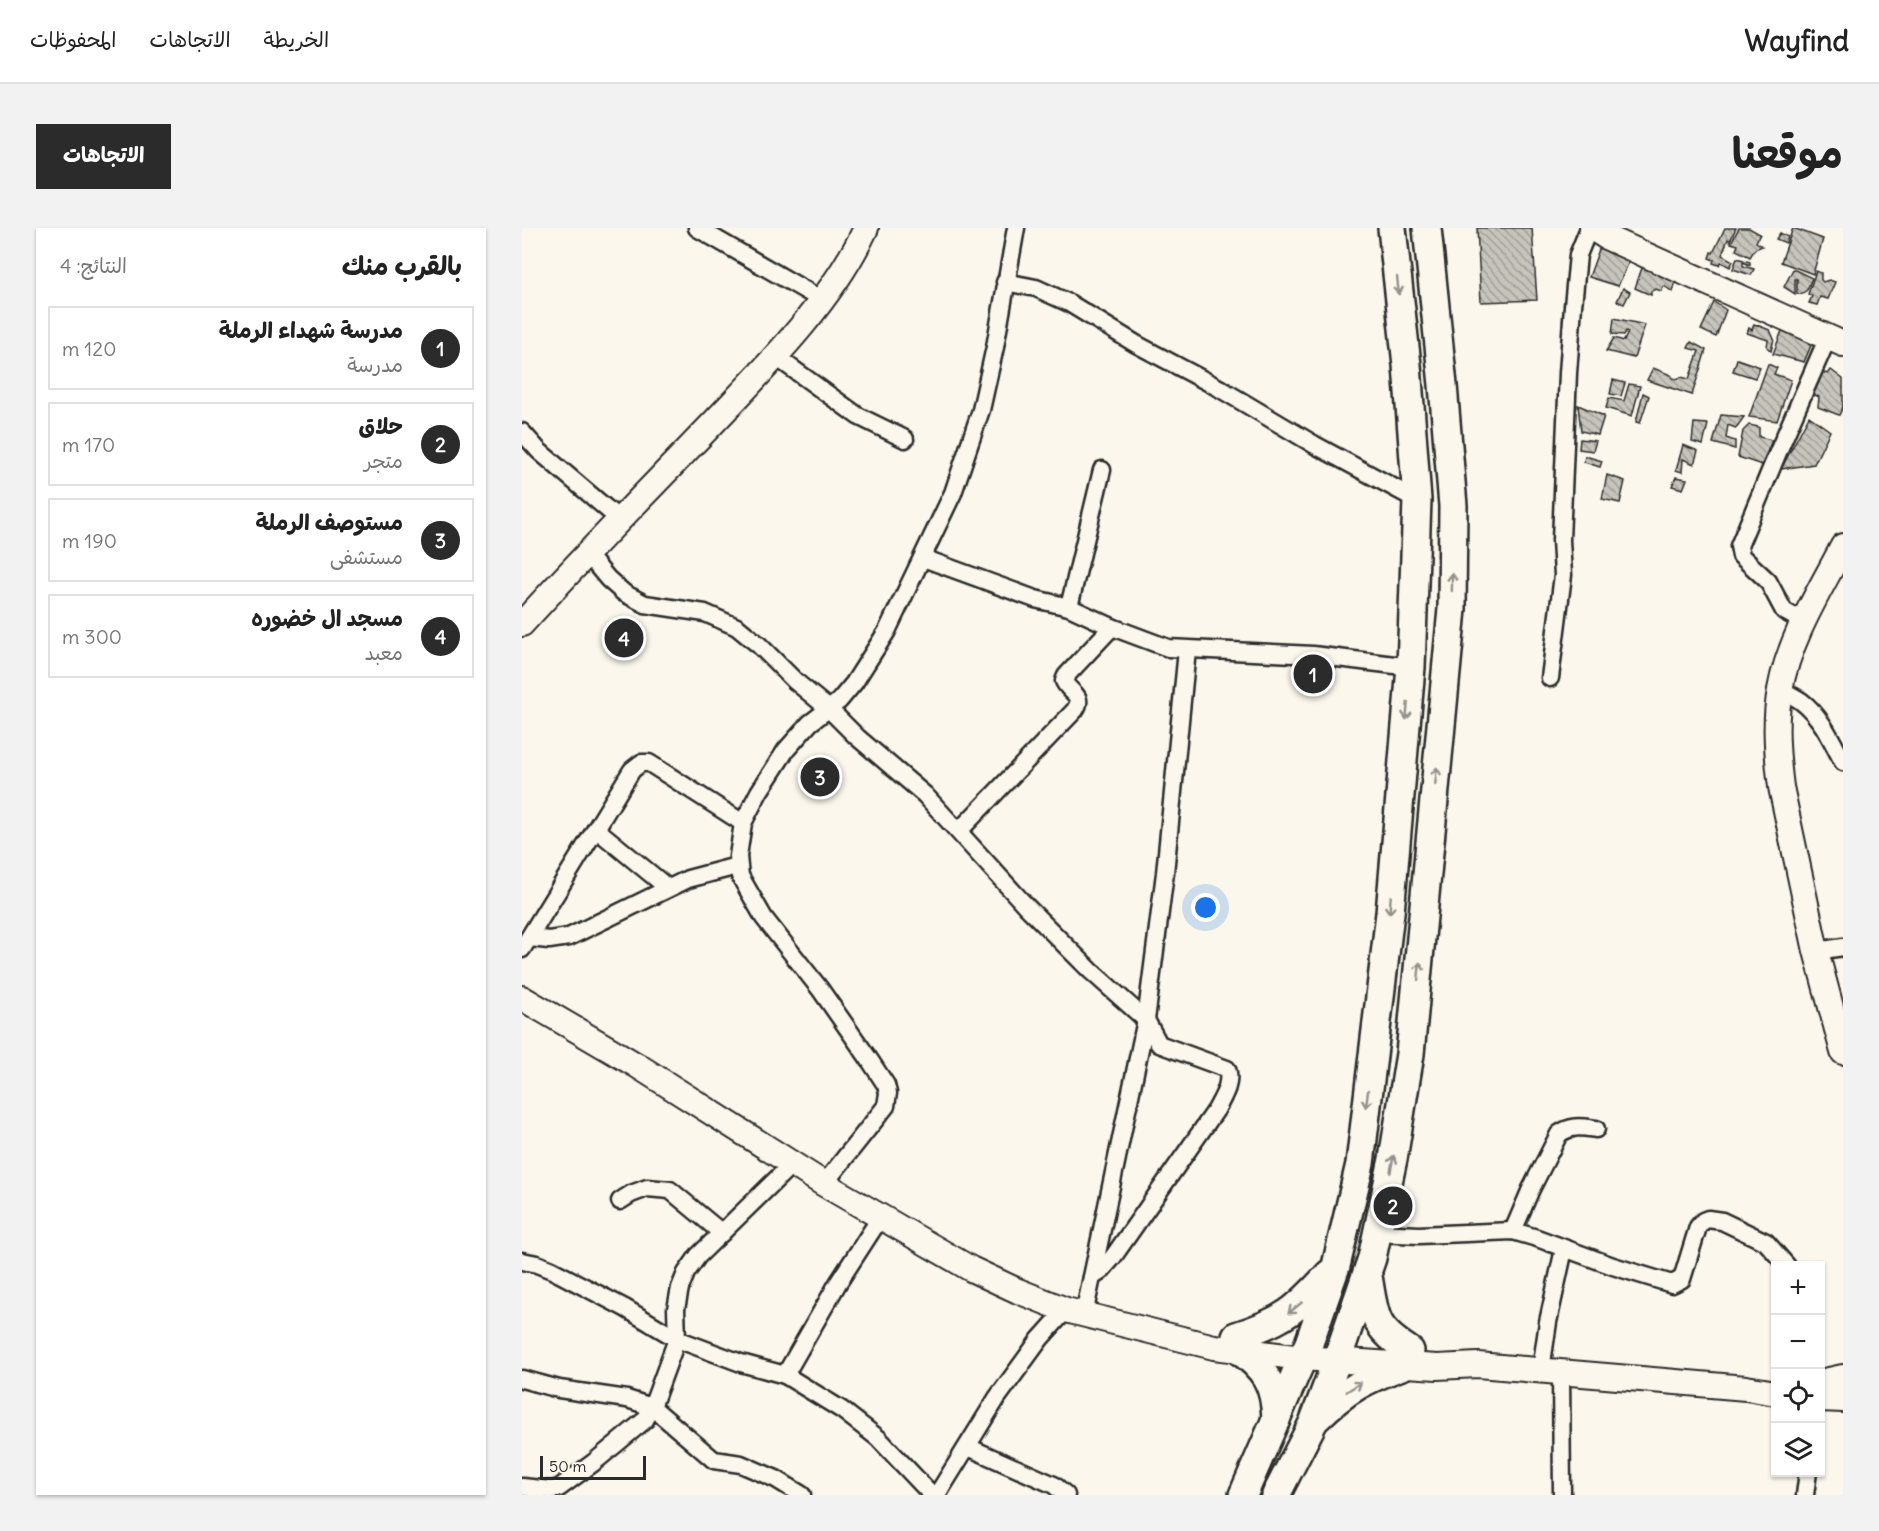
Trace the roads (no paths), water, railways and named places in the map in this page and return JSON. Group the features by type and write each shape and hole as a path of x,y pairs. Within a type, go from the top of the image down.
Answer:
{"main road":[{"path":"1243,1495 1305,1351 1336,1266 1360,1164 1390,914 1411,667 1417,500 1407,365 1392,228"},
{"path":"1276,1495 1313,1422 1340,1353 1367,1272 1378,1233 1393,1159 1410,1054 1452,609 1453,506 1427,228"},
{"path":"1276,1422 1275,1404 1268,1380 1237,1343 1282,1318 1301,1304 1336,1266"},
{"path":"1313,1422 1339,1397 1361,1382 1407,1358 1382,1330 1375,1314 1367,1272"}],"street":[{"path":"697,228 822,300"},
{"path":"522,624 757,378 836,284 866,228"},
{"path":"824,1184 886,1106 888,1093 886,1085 869,1059 820,989 764,918 744,885 737,866 743,823 759,792 786,750 810,723 839,701 854,683 882,640 953,493 981,410 995,347 1016,228"},
{"path":"1550,678 1563,575 1561,540 1573,306 1578,255 1591,228 1606,237 1836,340 1781,445 1739,546 1741,556 1768,581 1784,611 1804,622"},
{"path":"1005,282 1036,288 1069,303 1136,344 1219,388 1315,445 1417,500"},
{"path":"775,356 858,416 905,438"},
{"path":"522,432 539,451 620,520"},
{"path":"1069,607 1102,470"},
{"path":"1843,546 1793,646 1780,689 1777,713 1781,787 1816,951 1843,1052"},
{"path":"588,555 608,579 624,593 645,604 705,613 737,627 882,760 925,795 1034,914 1091,971 1146,1020 1162,1047 1226,1068 1229,1075 1228,1086 1216,1110 1113,1257 1100,1272 1092,1277"},
{"path":"923,558 969,577 1035,599 1069,607 1112,627 1168,648 1313,655 1411,667"},
{"path":"959,831 1075,711 1077,694 1066,686 1064,681 1066,676 1112,627"},
{"path":"937,1495 997,1398 1020,1366 1075,1313 1092,1277 1118,1163 1146,1020 1165,873 1187,650"},
{"path":"1780,689 1802,701 1811,711 1827,733 1843,762"},
{"path":"525,943 632,770 644,762 743,823"},
{"path":"596,829 668,888"},
{"path":"525,943 569,937 698,875 737,866"},
{"path":"1816,951 1843,947"},
{"path":"522,998 638,1066 824,1184 882,1215 971,1269 1018,1291 1075,1313 1214,1347 1237,1343 1305,1351 1407,1358 1437,1367 1478,1365 1746,1388 1771,1392"},
{"path":"1513,1231 1559,1134 1576,1126 1596,1129"},
{"path":"522,1487 545,1490 559,1488 638,1428 645,1420 677,1339 676,1309 686,1273 699,1256 792,1164"},
{"path":"620,1201 647,1188 670,1190 722,1233"},
{"path":"784,1376 838,1283 882,1215"},
{"path":"1378,1233 1442,1234 1513,1231 1672,1284 1682,1279 1698,1227 1708,1219 1722,1221 1766,1242 1783,1261"},
{"path":"1562,1495 1548,1322 1564,1249"},
{"path":"522,1261 552,1270 625,1308 677,1339 784,1376 842,1410 878,1438 932,1495"},
{"path":"1825,1381 1843,1377"},
{"path":"522,1379 559,1389 627,1399 652,1407 714,1460 741,1464 776,1479 800,1495"},
{"path":"1746,1388 1771,1386"},
{"path":"1825,1399 1843,1400"},
{"path":"968,1447 1054,1485 1066,1495"},
{"path":"1805,1495 1807,1477"}],"place":[{"name":"مسجد ال خضوره","path":"624,638"},
{"name":"مدرسة شهداء الرملة","path":"1313,674"},
{"name":"مستوصف الرملة","path":"820,777"},
{"name":"حلاق","path":"1393,1206"}]}
